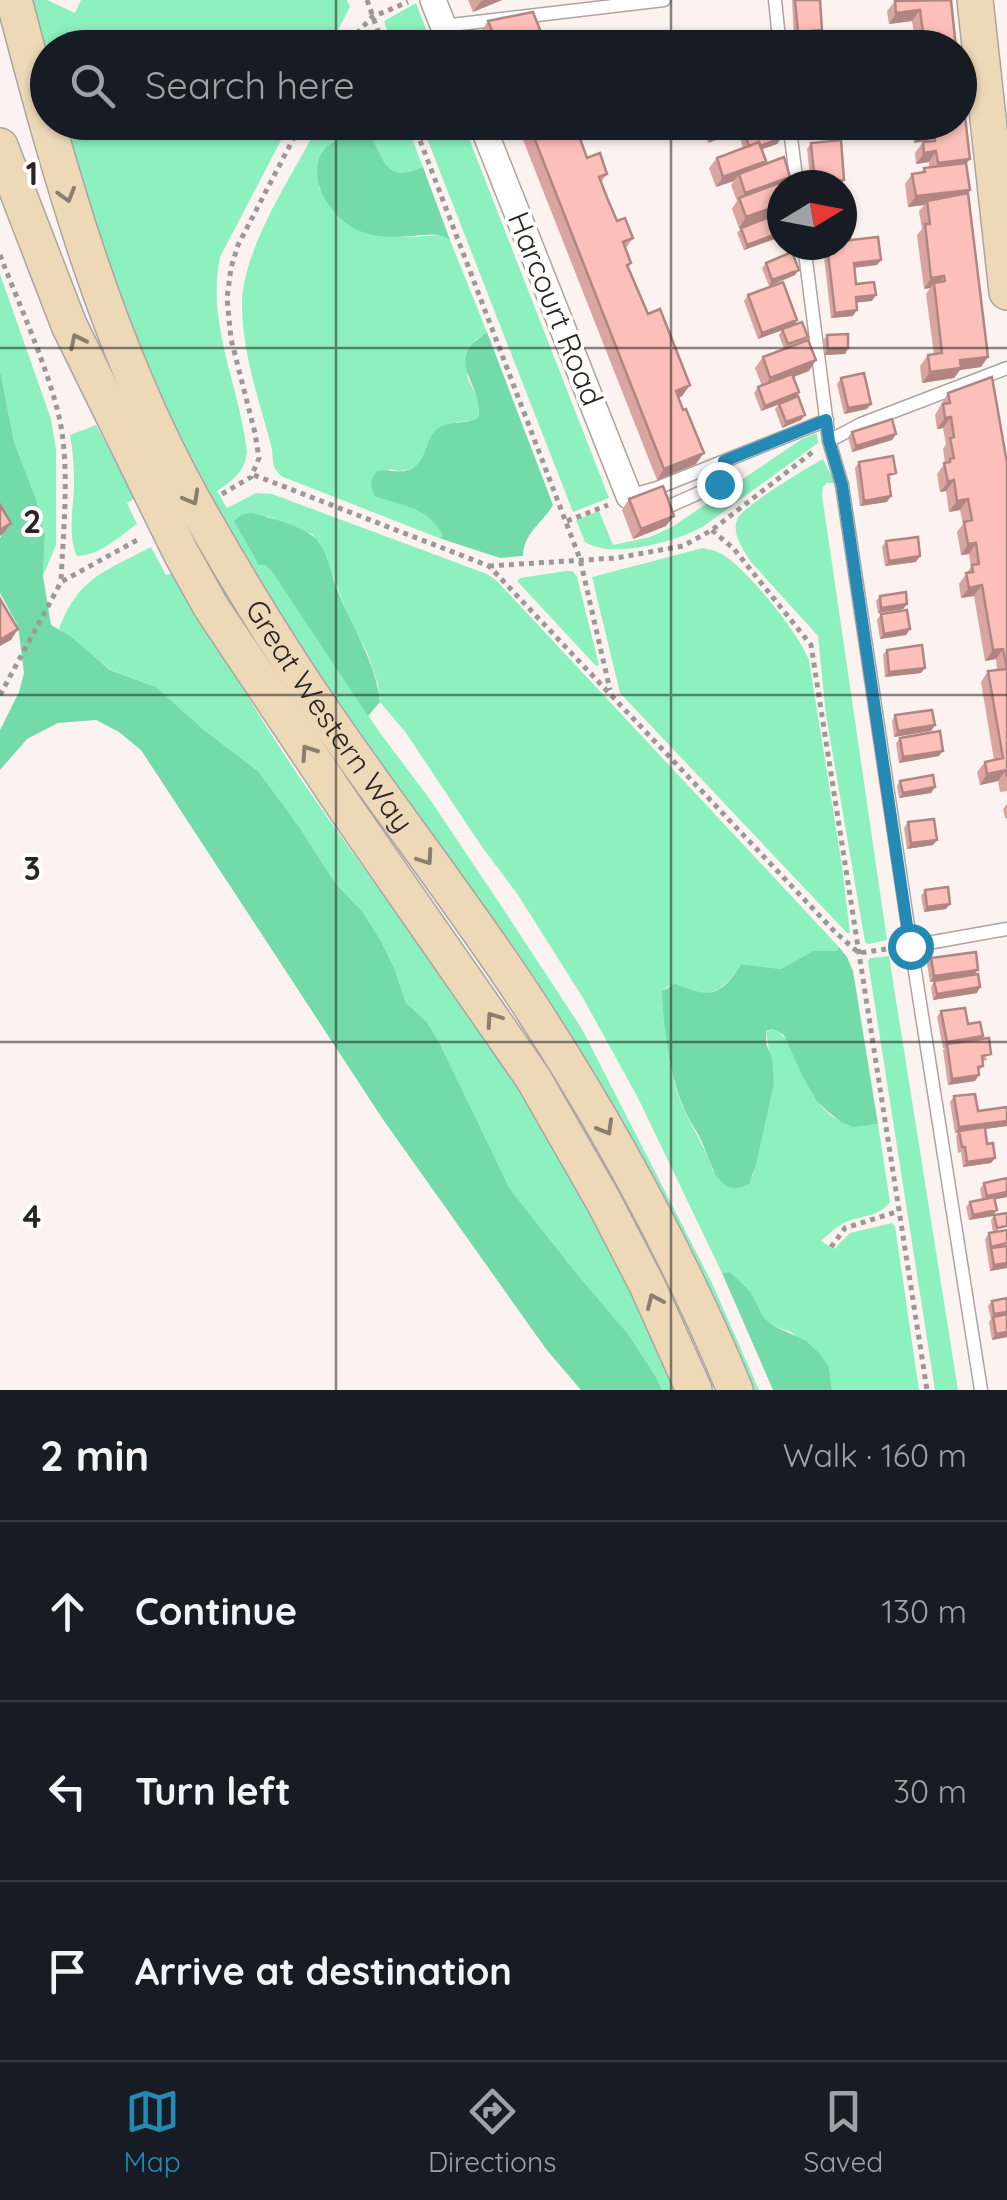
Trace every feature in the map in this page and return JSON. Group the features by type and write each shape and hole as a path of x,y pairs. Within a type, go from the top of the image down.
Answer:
{"main road":[{"name":"Great Western Way","path":"14,0 30,59"},
{"path":"975,0 1007,292"},
{"name":"Great Western Way","path":"52,140 72,213 128,364 190,495 275,639 520,990 604,1124 654,1214 735,1390"},
{"name":"Great Western Way","path":"0,146 69,324 204,593 344,806 533,1078 647,1285 694,1390"}],"street":[{"path":"433,0 445,30"},
{"name":"Harcourt Road","path":"488,140 629,496"}],"lane":[{"path":"489,30 664,0"},
{"path":"774,0 778,30"},
{"path":"791,140 795,170"},
{"path":"806,260 829,441 842,485 981,1390"},
{"path":"829,441 861,424 1007,368"},
{"path":"629,496 826,420"},
{"path":"657,488 665,508 730,476 724,461"},
{"path":"910,946 1007,929"}],"path":[{"path":"367,0 377,30"},
{"path":"359,30 372,17 412,0"},
{"path":"220,496 254,475 259,462 231,339 228,285 238,244 293,140"},
{"path":"420,140 580,559 611,693"},
{"path":"0,254 50,388 60,423 64,460 61,582 0,694"},
{"path":"490,566 616,558 683,546 712,530 829,441"},
{"path":"254,475 490,566 836,933 859,953 910,946"},
{"path":"566,521 629,496"},
{"path":"712,530 734,549 811,645 927,1390"},
{"path":"61,582 145,536"},
{"path":"832,1247 844,1228 899,1211"}],"green space":[{"path":"31,0 47,0 75,13 81,0 347,0 350,7 338,30 37,30"},
{"path":"416,3 426,30 387,30 384,21"},
{"path":"65,140 281,140 220,257 217,307 247,452 241,470 217,491 227,508 256,493 272,494 496,580 839,947 837,951 813,951 781,969 741,964 725,984 710,992 668,986 662,991 668,1054 680,1100 713,1171 753,1176 774,1082 766,1032 773,1029 787,1040 820,1105 833,1117 852,1124 878,1124 890,1202 877,1213 843,1224 821,1241 834,1249 850,1233 892,1223 895,1226 919,1390 832,1390 829,1367 791,1332 764,1318 750,1291 730,1272 722,1273 638,1098 583,998 518,895 406,733 380,702 367,652 350,621 323,549 312,534 267,516 265,565 429,798 582,1029 712,1283 759,1390 750,1390 387,780 259,583 202,483 123,317"},
{"path":"311,140 338,140 322,152 319,187 325,198 370,234 443,235 450,240 487,332 475,340 467,377 479,401 478,418 457,422 419,465 399,471 389,469 401,503 431,520 443,536 439,538 283,477 277,471 252,378 242,306 250,261 271,212"},
{"path":"373,140 413,140 423,167 402,173 385,163"},
{"path":"373,140 385,163 395,172 423,167 450,240 432,235 373,235 342,220 318,183 319,159 334,142"},
{"path":"428,140 470,140 609,498 573,512"},
{"path":"0,274 51,419 56,449 56,545 43,576 45,533 14,442 0,370"},
{"path":"487,332 553,505 530,534 523,556 500,558 439,538 443,536 430,519 414,509 375,496 371,486 377,471 415,467 440,427 478,418 476,394 465,363 473,343"},
{"path":"0,370 14,442 45,534 43,576 51,625 110,670 156,687 259,772 335,883 362,911 381,941 406,1003 427,1022 439,1042 510,1189 628,1334 662,1390 581,1390 546,1349 382,1118 141,750 96,720 58,723 27,739 0,770 0,730 24,673 18,626 0,593"},
{"path":"96,425 135,498 127,503 137,524 101,549 77,556 72,529 74,478 70,435"},
{"path":"817,433 818,443 693,532 628,549 597,547 585,542 576,520 599,511 613,545 650,537 672,527 802,439"},
{"path":"823,459 835,483 827,483 822,495 887,940 868,944 826,715 818,636 751,562 736,530 738,518 752,504"},
{"path":"251,513 303,530 324,550 378,687 380,702 368,716 272,571 259,565 234,521"},
{"path":"151,547 166,575 176,572 291,764 473,1019 530,1107 608,1247 676,1390 662,1390 628,1334 510,1189 439,1042 427,1022 406,1003 381,941 362,911 335,883 259,772 156,687 111,670 59,629 75,598 95,578"},
{"path":"703,548 722,554 747,575 784,619 809,660 850,933 620,693 592,577"},
{"path":"573,571 577,577 599,665 596,666 517,581"},
{"path":"839,947 853,971 878,1124 853,1127 827,1111 804,1079 784,1035 773,1029 766,1031 774,1083 756,1165 749,1184 729,1187 717,1176 680,1099 668,1053 662,991 675,984 713,992 727,983 741,964 781,969 813,951 837,951"},
{"path":"889,956 958,1390 935,1390 868,961"},
{"path":"730,1272 750,1291 764,1318 806,1341 820,1354 829,1367 832,1390 773,1390 722,1273"}],"building":[{"path":"795,0 820,0 822,30 798,30"},
{"path":"951,0 954,30 923,30 920,10 896,13 895,1"},
{"path":"533,12 540,30 492,30 488,21"},
{"path":"535,140 580,140 587,158 600,153 607,174 599,177 617,221 625,218 633,238 623,242 631,263 627,265 648,314 660,309 690,385 676,391 704,453 664,469"},
{"path":"747,140 776,140 760,146 759,142 749,146"},
{"path":"841,140 843,170 814,170 811,143"},
{"path":"968,140 970,159 938,163 936,151 924,153 923,142"},
{"path":"759,142 766,161 723,177 717,158"},
{"path":"784,157 788,170 767,170 767,185 745,193 739,174"},
{"path":"966,163 970,190 916,196 912,174 925,172 924,168"},
{"path":"767,188 767,209 746,217 739,198"},
{"path":"968,193 988,357 960,360 961,368 930,372 928,355 942,353 934,283 945,281 944,276 931,278 925,224 930,224 927,201"},
{"path":"767,218 767,238 747,245 741,228"},
{"path":"878,237 881,260 854,263 856,284 874,282 876,295 856,297 857,310 835,313 829,260 857,260 857,239"},
{"path":"795,260 799,270 772,280 766,263"},
{"path":"783,282 797,320 762,333 748,295"},
{"path":"802,322 808,337 788,344 782,329"},
{"path":"848,334 848,348 828,349 827,335"},
{"path":"808,340 816,360 770,378 763,357"},
{"path":"864,373 871,404 848,408 841,378"},
{"path":"792,374 799,392 765,406 758,387"},
{"path":"992,377 1007,463 1007,669 1003,649 993,650 982,585 969,588 966,573 973,572 972,565 979,564 976,543 968,544 964,522 972,520 968,499 957,501 954,480 948,482 944,463 954,458 951,417 945,418 943,404 950,403 948,393"},
{"path":"798,396 805,415 786,422 779,404"},
{"path":"892,419 896,434 856,446 852,432"},
{"path":"893,456 896,473 888,475 891,496 864,501 859,462"},
{"path":"663,486 674,516 641,529 629,499"},
{"path":"0,505 11,523 0,530"},
{"path":"918,537 920,556 889,561 886,541"},
{"path":"906,592 907,604 881,608 880,596"},
{"path":"0,599 18,629 0,640"},
{"path":"907,610 910,629 884,634 881,614"},
{"path":"922,645 925,668 889,672 887,650"},
{"path":"1007,669 1007,777 1006,770 987,774 985,762 1003,758 988,671"},
{"path":"932,710 935,725 898,731 895,715"},
{"path":"940,731 943,751 903,757 900,738"},
{"path":"933,775 935,787 903,793 900,781"},
{"path":"934,819 937,840 911,843 908,822"},
{"path":"948,887 950,904 927,907 925,890"},
{"path":"976,952 978,970 934,976 931,958"},
{"path":"978,974 980,987 937,994 934,981"},
{"path":"965,1008 968,1024 980,1022 983,1036 947,1042 941,1011"},
{"path":"989,1038 991,1054 982,1056 979,1075 952,1079 947,1044"},
{"path":"975,1094 978,1111 1007,1107 1007,1121 959,1127 954,1096"},
{"path":"985,1127 987,1144 993,1143 995,1158 967,1162 959,1131"},
{"path":"1007,1178 1007,1192 987,1196 984,1183"},
{"path":"994,1197 997,1210 973,1215 970,1202"},
{"path":"1007,1213 1007,1226 997,1228 994,1215"},
{"path":"1007,1230 1007,1243 991,1247 989,1233"},
{"path":"1007,1246 1007,1263 994,1265 991,1248"},
{"path":"1007,1298 1007,1312 994,1314 992,1301"},
{"path":"1007,1314 1007,1332 996,1334 993,1317"}],"route":[{"path":"719,484 730,476 724,461 826,420 842,485 910,946"}]}
